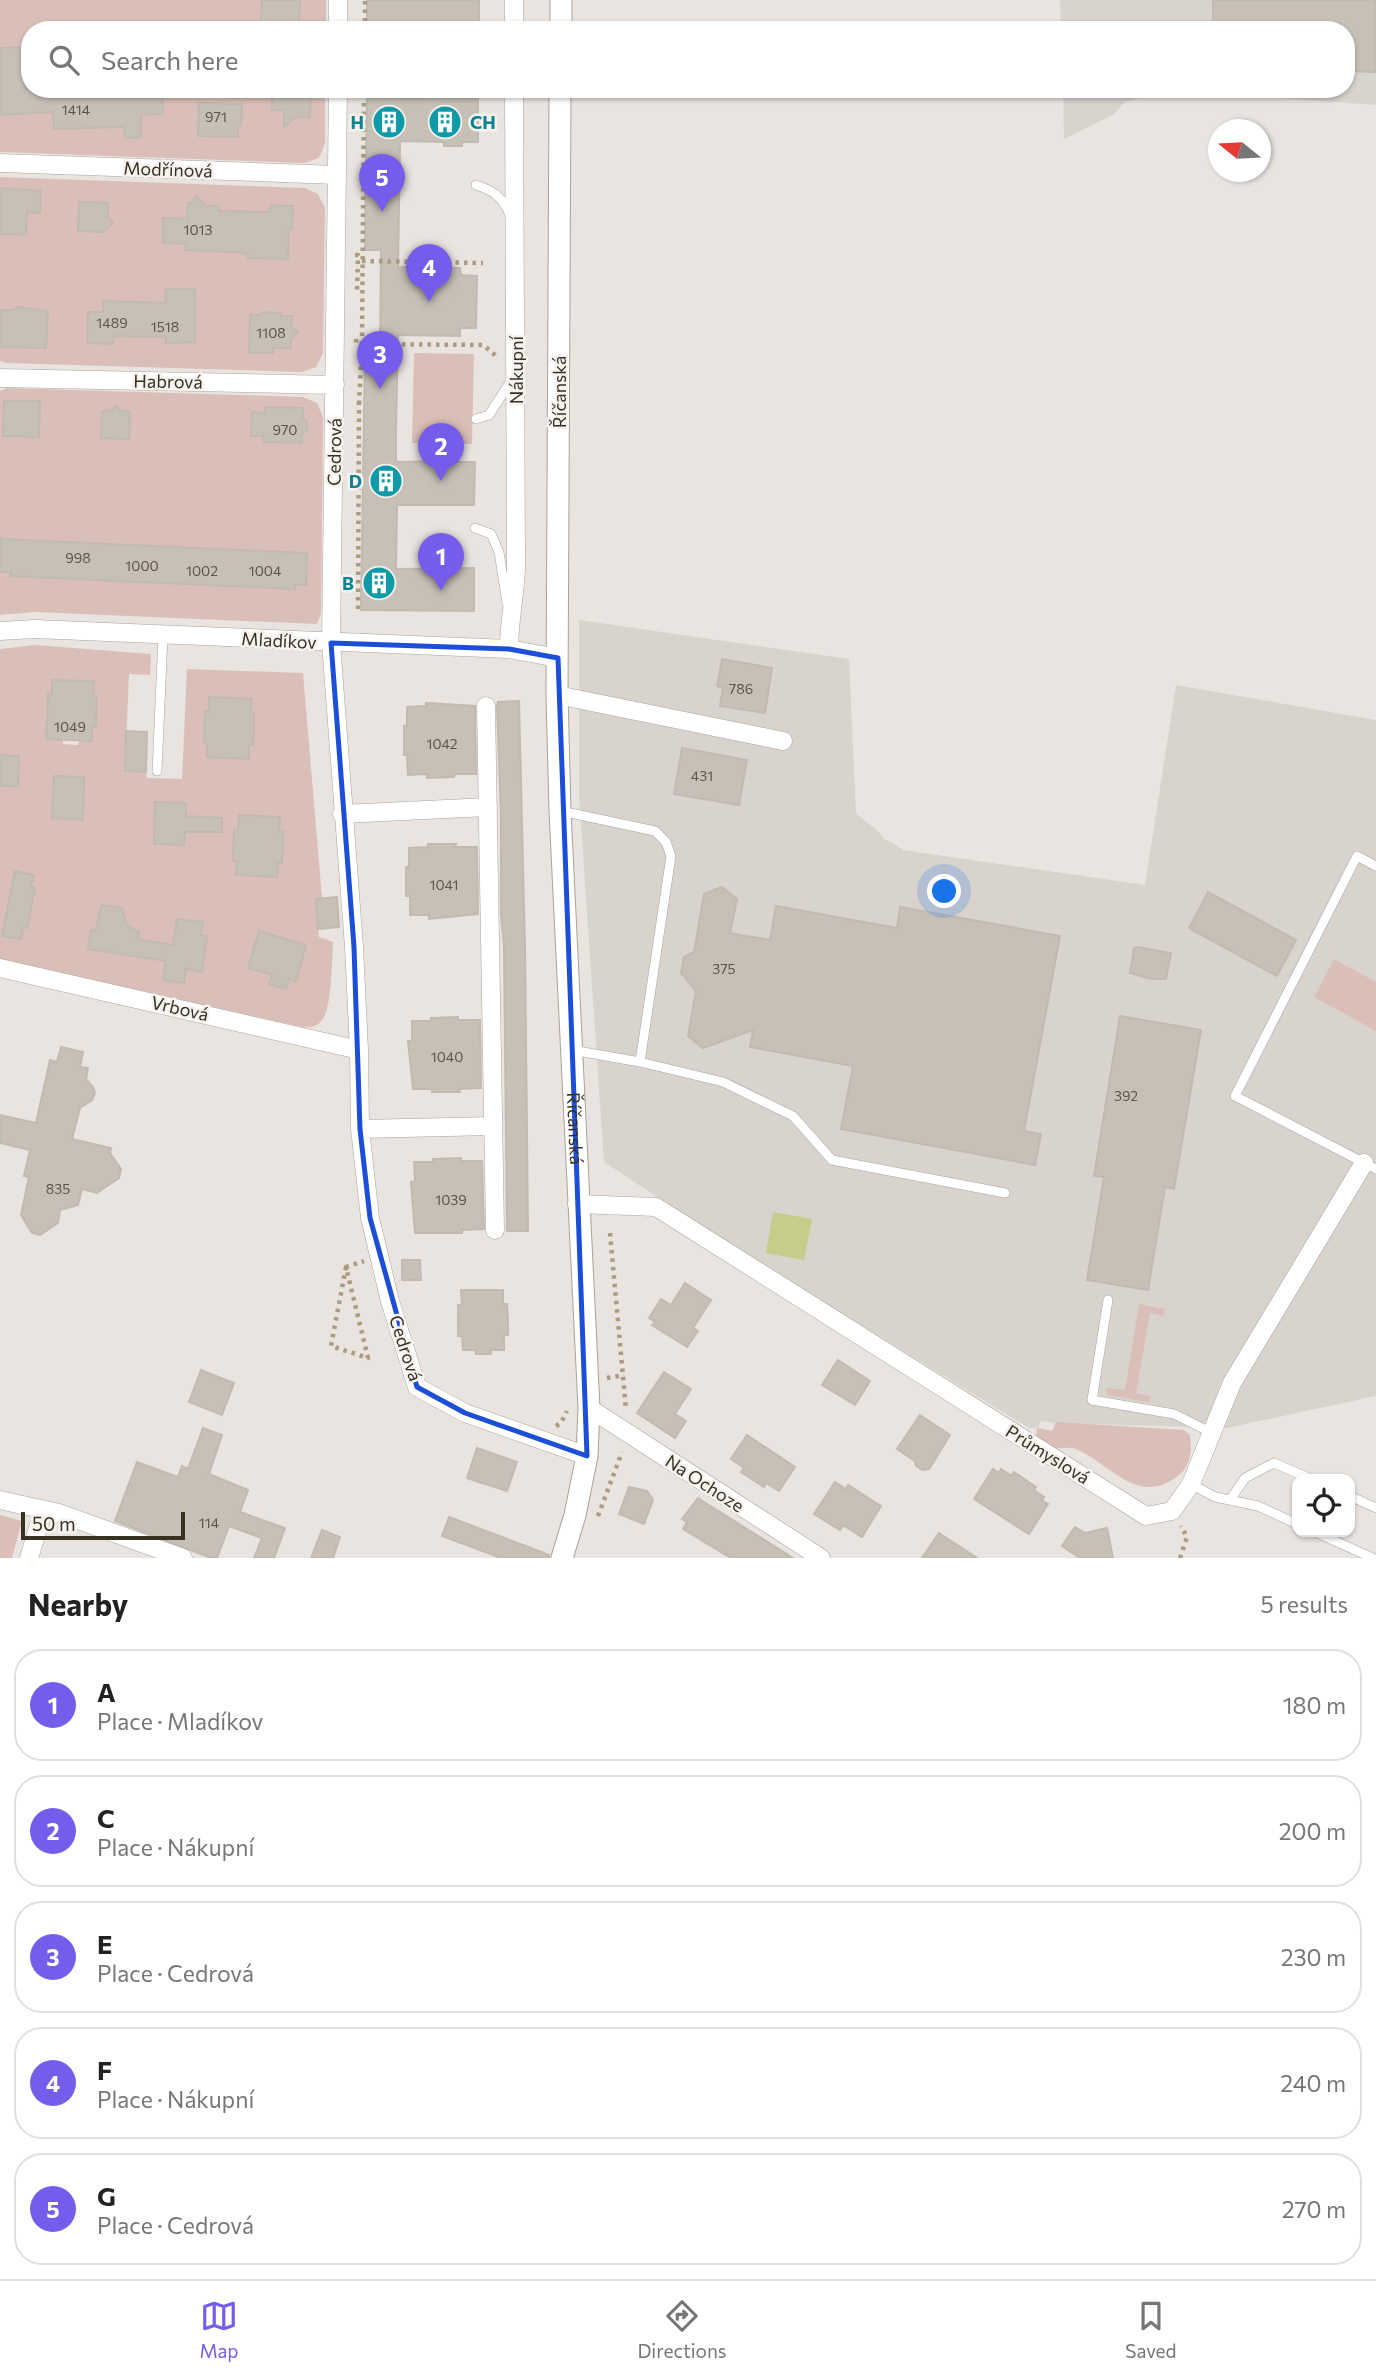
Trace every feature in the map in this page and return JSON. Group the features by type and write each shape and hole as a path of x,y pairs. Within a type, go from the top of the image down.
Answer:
{"main road":[{"path":"561,0 561,21"},
{"name":"Říčanská","path":"560,98 557,695 570,1050 589,1408 587,1456 575,1515 562,1558"}],"street":[{"path":"338,0 338,21"},
{"path":"514,0 514,21"},
{"name":"Cedrová","path":"338,98 331,642 354,947 360,1129 370,1218 390,1301 417,1387 465,1413 587,1456"},
{"name":"Nákupní","path":"509,649 509,618 515,594 516,568 514,98"},
{"name":"Modřínová","path":"0,163 337,175"},
{"name":"Habrová","path":"0,378 335,384"},
{"name":"Mladíkov","path":"0,631 35,629 509,649 558,658"},
{"path":"557,695 783,741"},
{"path":"486,706 495,1230"},
{"path":"342,814 488,807"},
{"name":"Vrbová","path":"0,968 359,1050"},
{"path":"360,1129 493,1126"},
{"path":"1172,1511 1191,1485 1232,1383 1370,1166"},
{"name":"Průmyslová","path":"577,1204 656,1207 1146,1516 1172,1511"},
{"name":"Na Ochoze","path":"589,1408 821,1558"},
{"path":"0,1500 59,1513 183,1558"},
{"path":"29,1558 43,1511"}],"lane":[{"path":"476,185 492,190 506,204 515,231"},
{"path":"476,419 489,415 507,390 516,370"},
{"path":"475,528 491,534 499,552 509,618"},
{"path":"157,771 163,635"},
{"path":"560,811 655,831 666,842 671,856 640,1062"},
{"path":"1370,1166 1236,1096 1357,856 1376,866"},
{"path":"570,1050 640,1062 723,1082 793,1116 832,1160 1005,1193"},
{"path":"1108,1300 1092,1400 1174,1414 1212,1433"},
{"path":"1230,1500 1245,1478 1274,1463 1299,1474"},
{"path":"1191,1485 1215,1497 1258,1506 1292,1522"},
{"path":"1355,1498 1376,1508"},
{"path":"1326,1537 1373,1558"}],"path":[{"path":"365,0 365,21"},
{"path":"358,609 355,588 362,343 364,98"},
{"path":"347,255 358,255 356,344 483,345 516,370"},
{"path":"362,261 483,263"},
{"path":"355,356 354,403 359,404"},
{"path":"610,1233 627,1418"},
{"path":"346,1267 368,1259"},
{"path":"346,1267 359,1319 369,1358 331,1346 346,1267"},
{"path":"599,1378 624,1375"},
{"path":"547,1428 561,1423 567,1409"},
{"path":"596,1521 623,1447"},
{"path":"1172,1511 1187,1537 1180,1558"}],"highlighted area":[{"path":"331,643 509,649 558,658 587,1456 465,1413 417,1387 370,1218 360,1129 354,947"}],"shaded area":[{"path":"0,0 326,0 326,21 21,21 21,98 325,98 325,143 319,158 304,163 0,152"},
{"path":"1060,0 1376,0 1376,105 1276,98 1355,98 1355,21 1061,21"},
{"path":"1063,98 1140,98 1125,102 1113,115 1064,139"},
{"path":"0,177 305,188 318,194 325,208 323,353 316,367 302,372 0,361"},
{"path":"414,353 474,354 472,444 412,443"},
{"path":"7,388 303,397 317,403 323,417 321,614 317,624 35,612 0,615 0,391"},
{"path":"579,620 849,659 856,814 877,830 885,840 903,850 1145,885 1176,685 1376,720 1376,1396 1227,1428 1041,1421 1038,1428 1029,1428 735,1248 604,1162 579,795"},
{"path":"35,645 151,654 150,675 129,674 125,771 146,772 147,778 182,779 187,669 303,673 322,898 316,899 319,937 333,942 328,1005 318,1024 302,1027 0,959 0,649","holes":["47,710 96,712 92,741 79,741 78,745 63,744 63,740 50,739"]},
{"path":"1334,959 1376,982 1376,1031 1314,997"},
{"path":"773,1212 812,1219 804,1260 766,1253"},
{"path":"1139,1304 1165,1309 1164,1316 1150,1313 1136,1393 1150,1396 1149,1402 1108,1395 1106,1392 1107,1388 1125,1390"},
{"path":"1056,1422 1184,1430 1190,1435 1190,1457 1183,1471 1164,1484 1151,1487 1138,1485 1125,1480 1076,1449 1052,1447 1036,1437 1037,1428 1052,1431"},
{"path":"0,1515 22,1521 12,1558 0,1558"}],"building":[{"path":"262,0 300,0 299,21 261,21"},
{"path":"367,0 479,0 479,21 367,21"},
{"path":"1213,0 1376,0 1376,72 1355,71 1355,21 1213,21"},
{"path":"21,47 21,98 162,98 163,114 141,115 141,137 125,138 124,127 54,129 53,112 0,115 0,48"},
{"path":"272,98 311,98 310,117 296,117 284,127 284,110 272,110"},
{"path":"367,98 478,98 478,142 462,142 462,146 444,146 444,142 400,141 398,267 460,268 461,275 477,276 476,328 460,328 460,336 398,335 396,428 396,462 458,458 458,462 475,462 474,505 397,505 396,569 474,568 474,611 361,610 365,351 380,351 381,250 365,250"},
{"path":"199,103 242,104 238,137 198,136"},
{"path":"0,188 41,191 40,213 27,212 26,235 0,234"},
{"path":"197,196 205,206 219,206 219,211 270,212 270,205 293,206 288,259 248,258 248,253 186,250 186,244 163,243 163,218 187,219 188,203"},
{"path":"79,202 108,203 108,217 113,223 103,232 78,231"},
{"path":"165,289 195,289 195,342 166,343 166,337 114,336 113,344 87,343 88,312 103,312 103,301 166,303"},
{"path":"17,307 48,311 46,348 0,347 1,310 14,310"},
{"path":"262,312 292,316 291,326 298,332 291,339 291,348 273,348 273,353 249,353 250,315 261,315"},
{"path":"4,401 40,401 39,437 3,436"},
{"path":"116,406 121,411 130,412 129,439 101,438 102,411 110,411"},
{"path":"265,407 303,408 307,431 302,433 302,443 264,442 264,436 251,436 252,412 265,413"},
{"path":"1,539 307,553 306,585 295,585 295,589 10,576 11,572 0,572"},
{"path":"722,659 772,668 765,713 720,706 723,688 717,686"},
{"path":"52,680 94,681 93,696 97,696 96,727 92,727 92,741 46,739 48,694 52,694"},
{"path":"209,697 251,699 254,729 253,745 249,744 249,759 207,757 207,743 204,742 205,711 209,712"},
{"path":"519,701 528,1231 507,1231 504,948 497,706 498,702"},
{"path":"426,703 475,706 476,774 427,778 427,774 408,775 407,755 404,755 407,707 426,706"},
{"path":"126,731 147,732 146,772 125,771"},
{"path":"682,748 747,760 739,805 674,794"},
{"path":"0,755 19,756 18,786 0,786"},
{"path":"54,776 84,777 83,820 52,818"},
{"path":"155,802 186,803 186,816 222,818 222,832 185,832 184,845 154,844"},
{"path":"239,815 280,817 279,832 283,832 283,847 282,863 278,863 277,877 236,875 237,861 233,861 234,830 238,830"},
{"path":"428,844 477,847 478,914 429,919 429,915 410,915 410,896 406,896 409,848 428,847"},
{"path":"15,871 34,875 31,887 35,888 27,928 23,927 21,939 2,936"},
{"path":"722,887 737,899 730,933 770,940 776,906 897,928 900,907 1060,936 1024,1131 1041,1134 1035,1165 841,1129 853,1066 750,1047 753,1030 703,1048 688,1036 696,991 681,973 684,957 694,952 704,894"},
{"path":"1208,892 1296,940 1277,976 1189,928"},
{"path":"337,897 339,927 318,929 316,899"},
{"path":"101,905 122,908 126,924 139,932 137,939 173,945 177,919 203,922 201,935 207,936 202,972 186,969 184,983 163,980 166,961 88,949 91,930 96,931"},
{"path":"259,931 306,945 296,982 289,979 286,989 269,984 272,975 248,968"},
{"path":"1134,948 1171,953 1166,979 1151,979 1130,973"},
{"path":"1120,1016 1201,1030 1174,1189 1165,1187 1148,1290 1087,1280 1104,1177 1094,1176"},
{"path":"458,1017 458,1020 480,1020 481,1088 459,1089 460,1092 413,1089 408,1041 412,1041 412,1021"},
{"path":"61,1047 83,1052 80,1067 88,1068 86,1079 95,1093 92,1100 80,1108 72,1139 111,1148 110,1153 121,1169 119,1178 97,1193 82,1189 78,1205 60,1210 58,1223 40,1235 32,1233 21,1215 29,1177 24,1176 30,1150 0,1143 0,1115 36,1123 50,1060 57,1062"},
{"path":"461,1158 461,1161 482,1161 484,1229 462,1230 462,1233 415,1233 411,1182 415,1181 414,1162"},
{"path":"402,1260 420,1260 421,1280 402,1280"},
{"path":"685,1283 711,1300 693,1328 698,1331 687,1347 652,1325 655,1322 649,1318 661,1299 671,1305"},
{"path":"461,1290 503,1290 503,1304 507,1304 508,1320 504,1350 491,1350 491,1354 476,1354 475,1350 463,1350 462,1336 458,1336"},
{"path":"838,1360 870,1381 855,1405 822,1385"},
{"path":"201,1370 234,1383 222,1415 189,1402"},
{"path":"664,1372 691,1389 675,1414 686,1421 675,1438 637,1413"},
{"path":"920,1415 950,1435 929,1469 922,1470 916,1466 915,1461 897,1449"},
{"path":"203,1428 222,1435 209,1474 248,1490 240,1512 285,1528 274,1558 254,1558 262,1538 229,1526 217,1558 211,1558 115,1521 137,1462 178,1477 182,1466 188,1469"},
{"path":"747,1435 795,1467 779,1491 766,1483 764,1487 741,1472 744,1468 731,1459"},
{"path":"477,1448 517,1462 507,1491 467,1478"},
{"path":"993,1469 999,1473 1001,1469 1012,1476 1014,1472 1036,1487 1034,1490 1044,1497 1042,1501 1048,1504 1029,1534 974,1499"},
{"path":"835,1482 846,1489 848,1485 881,1506 862,1537 843,1525 840,1530 814,1514"},
{"path":"629,1487 647,1491 653,1500 644,1524 619,1514"},
{"path":"698,1498 793,1558 731,1558 683,1529 687,1522 682,1519"},
{"path":"449,1517 549,1555 549,1558 501,1558 442,1536"},
{"path":"1075,1527 1085,1533 1107,1528 1113,1558 1080,1558 1062,1546"},
{"path":"322,1530 340,1537 333,1558 311,1558"},
{"path":"939,1533 977,1558 922,1558"}],"place":[{"name":"H","path":"389,122"},
{"name":"CH","path":"445,122"},
{"name":"G","path":"382,212"},
{"name":"F","path":"429,302"},
{"name":"E","path":"380,389"},
{"name":"D","path":"386,481"},
{"name":"C","path":"441,481"},
{"name":"B","path":"379,583"},
{"name":"A","path":"441,591"}]}
